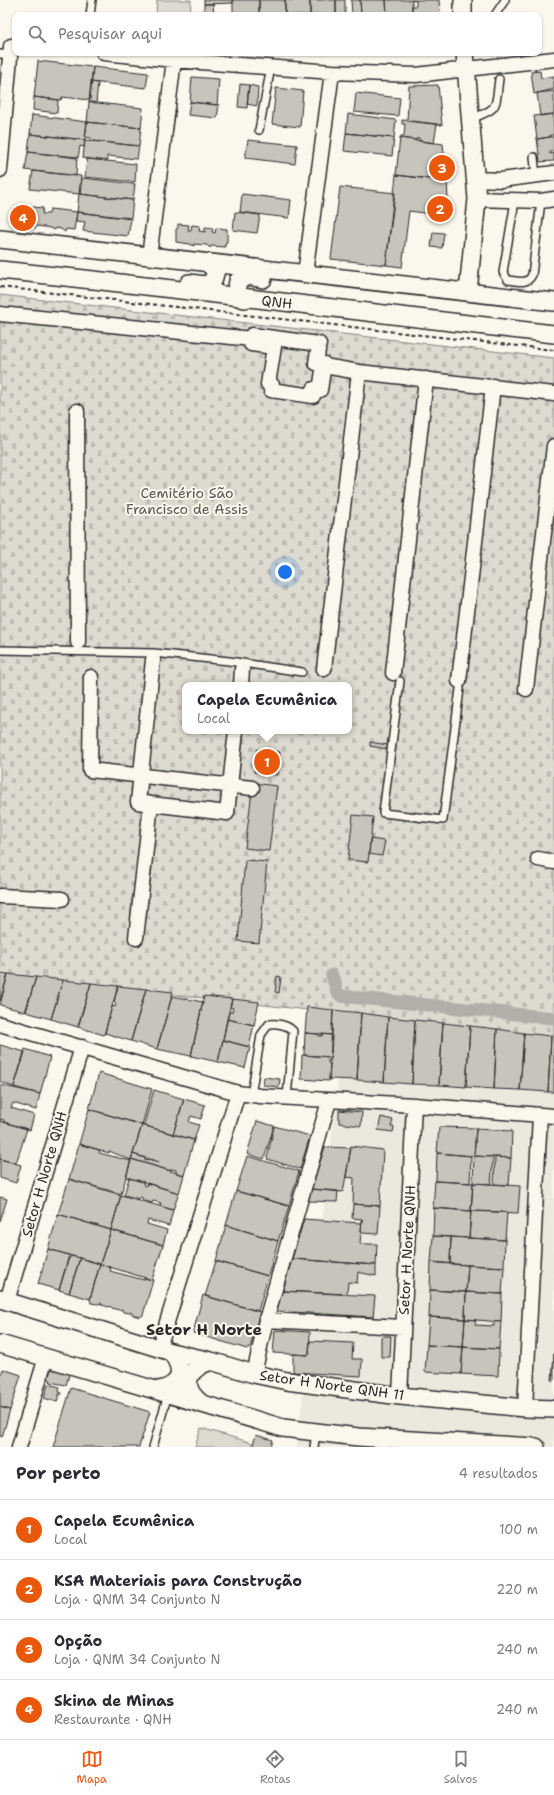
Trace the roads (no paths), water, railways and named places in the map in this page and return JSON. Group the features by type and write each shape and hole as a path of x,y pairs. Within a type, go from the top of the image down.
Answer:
{"street":[{"path":"463,0 463,12"},
{"path":"0,170 8,52"},
{"path":"134,56 332,72 416,75 466,61 554,59"},
{"path":"150,257 174,60"},
{"path":"466,61 477,199 468,292"},
{"path":"305,274 332,72"},
{"path":"476,179 501,180 554,173"},
{"path":"477,199 514,201 547,200"},
{"path":"0,239 554,302"},
{"path":"151,286 180,282 206,285 210,284 215,278 216,270 211,264 207,263"},
{"name":"QNH","path":"0,270 151,286 245,299 554,334"},
{"path":"245,299 238,295 236,288 238,281 244,277 271,281 305,274"},
{"path":"0,314 252,340"},
{"path":"324,366 320,390 314,389 313,396 272,390 272,385 268,384 274,347 251,344 252,335 319,344 316,363 324,364 324,366 359,372 554,394"},
{"path":"324,669 359,372"},
{"path":"397,677 426,379"},
{"path":"460,685 493,386"},
{"path":"77,411 78,642"},
{"path":"526,689 554,446"},
{"path":"153,660 142,776 138,802 227,813 236,734"},
{"path":"241,682 242,670"},
{"path":"91,677 90,770 252,788"},
{"path":"136,938 151,804"},
{"path":"538,860 554,862"},
{"path":"0,896 62,899"},
{"path":"0,1024 245,1094 547,1115 525,1408"},
{"name":"Setor H Norte QNH","path":"4,1300 82,1048"},
{"path":"164,1392 176,1382 180,1374 177,1360 165,1350 245,1094"},
{"path":"254,1374 266,1320 329,1101"},
{"name":"Setor H Norte QNH","path":"400,1396 414,1105"},
{"name":"Setor H Norte QNH 11","path":"4,1300 165,1350 211,1361 254,1374 315,1385 400,1396 525,1408 554,1409"},
{"path":"266,1320 403,1327"},
{"path":"0,1344 284,1428 315,1440 358,1437 536,1447"},
{"path":"19,1447 46,1357"},
{"path":"201,1403 191,1395 188,1385 190,1374 198,1366 211,1361"}],"lane":[{"path":"90,12 92,0"},
{"path":"497,12 504,0"},
{"path":"259,130 271,67"},
{"path":"471,119 491,111 495,106 499,79"},
{"path":"534,158 536,176"},
{"path":"514,201 503,272 508,280 524,282 529,280 532,275 547,200"},
{"path":"0,650 154,653 229,661 302,672"},
{"path":"397,677 383,813 443,820 460,685"},
{"path":"245,1094 261,1035 269,1024 275,1024 290,1027 293,1031 287,1098"},
{"path":"153,1447 164,1392"}],"waterway":[{"path":"332,975 337,992 341,996 553,1018"}],"place":[{"name":"Opção","path":"442,168"},
{"name":"KSA Materiais para Construção","path":"440,209"},
{"name":"Skina de Minas","path":"23,218"},
{"name":"Capela Ecumênica","path":"267,762"}],"district":[{"name":"Setor H Norte","path":"204,1329"}],"park label":[{"name":"Cemitério São Francisco de Assis","path":"187,502"}]}
